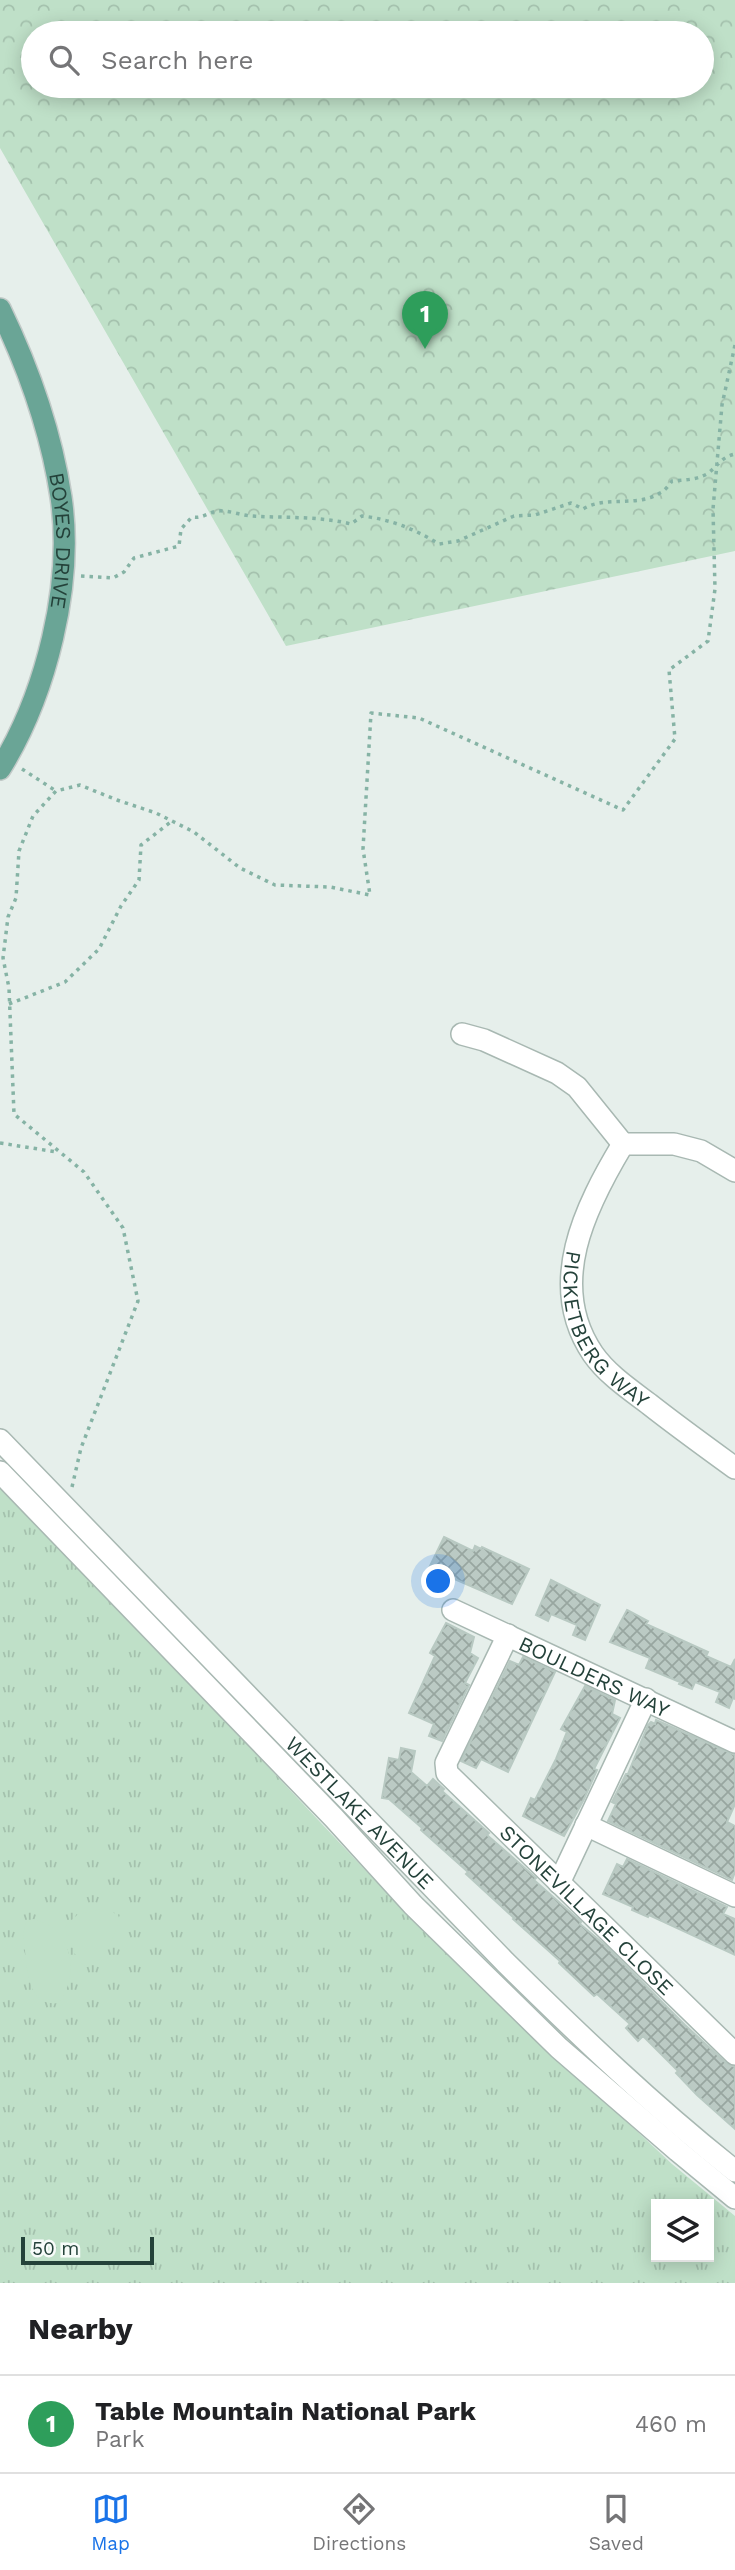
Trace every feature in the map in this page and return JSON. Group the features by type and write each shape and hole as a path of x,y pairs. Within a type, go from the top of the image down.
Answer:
{"main road":[{"name":"BOYES DRIVE","path":"0,309 16,341 51,445 61,500 62,537 62,572 51,647 9,768"}],"street":[{"path":"462,1034 484,1040 557,1073 577,1087 623,1144 674,1144 701,1151 735,1171"},
{"name":"PICKETBERG WAY","path":"623,1144 599,1184 585,1218 570,1269 571,1301 582,1336 594,1356 615,1378 735,1468"},
{"name":"WESTLAKE AVENUE","path":"0,1440 514,1971 640,2091 735,2171"},
{"name":"WESTLAKE AVENUE","path":"0,1472 334,1818 413,1905 559,2048 735,2198"},
{"name":"BOULDERS WAY","path":"453,1610 735,1742"},
{"name":"STONEVILLAGE CLOSE","path":"509,1635 446,1763 450,1777 735,2053"},
{"path":"559,1882 646,1699"},
{"path":"586,1825 735,1896"}],"path":[{"path":"67,1507 81,1448 138,1301 123,1228 84,1172 14,1114 9,1004 3,958 8,918 16,898 19,851 33,816 55,791 80,785 156,813 194,832 240,868 275,885 330,887 370,895 363,849 370,713 419,718 623,810 675,739 669,670 708,641 715,589 713,509 716,464 722,405 735,345"},
{"path":"76,575 113,578 124,572 134,558 179,546 181,529 192,517 201,519 216,511 249,516 331,518 351,524 362,516 378,518 423,534 439,544 458,541 514,516 536,515 570,503 583,509 595,501 641,500 660,493 672,481 694,480 708,473 725,456 735,454"},
{"path":"9,768 55,791"},
{"path":"9,1004 65,982 99,949 121,906 139,880 141,845 172,821"},
{"path":"0,1143 59,1152"}],"green space":[{"path":"0,0 735,0 735,551 286,646 0,148"},
{"path":"0,1482 417,1925 672,2164 735,2216 735,2283 0,2283"},
{"path":"104,1908 118,1915 120,1920 103,1955 85,1966 77,1959 65,1927 78,1914"},
{"path":"33,1919 57,1931 69,1953 70,1979 59,2003 41,2000 29,1978 24,1934 26,1923"}],"building":[{"path":"444,1537 473,1551 475,1546 481,1549 482,1547 529,1569 512,1604 429,1568"},
{"path":"551,1580 600,1605 585,1640 573,1635 577,1625 551,1614 548,1621 536,1615"},
{"path":"627,1610 648,1621 646,1624 708,1652 706,1656 731,1667 735,1659 735,1699 733,1698 729,1708 716,1702 720,1692 695,1682 692,1689 679,1684 680,1682 646,1668 650,1658 610,1642"},
{"path":"446,1623 474,1637 470,1653 478,1658 465,1683 469,1685 442,1741 429,1736 434,1724 409,1713 435,1656 430,1653"},
{"path":"523,1657 555,1672 508,1772 481,1759 476,1768 461,1761 510,1661 519,1665"},
{"path":"585,1686 615,1700 612,1714 620,1718 594,1769 597,1770 584,1799 564,1836 523,1816 531,1798 535,1800 556,1759 567,1732 561,1729"},
{"path":"656,1720 735,1755 735,1804 727,1822 735,1826 735,1872 732,1880 608,1821 616,1804 612,1802 628,1774 648,1725 651,1722 655,1724"},
{"path":"401,1748 415,1751 411,1772 427,1786 433,1779 444,1789 442,1791 536,1878 534,1880 578,1919 580,1924 605,1945 685,2025 726,2063 735,2067 735,2129 697,2095 676,2073 678,2071 643,2036 638,2041 626,2028 630,2024 597,1994 594,1996 466,1874 468,1872 421,1830 422,1828 389,1799 382,1798 389,1758 399,1760"},
{"path":"627,1859 727,1907 723,1914 735,1919 735,1955 649,1915 648,1917 632,1910 633,1907 603,1894 617,1864 623,1867"}],"place":[{"name":"Table Mountain National Park","path":"425,349"}]}
